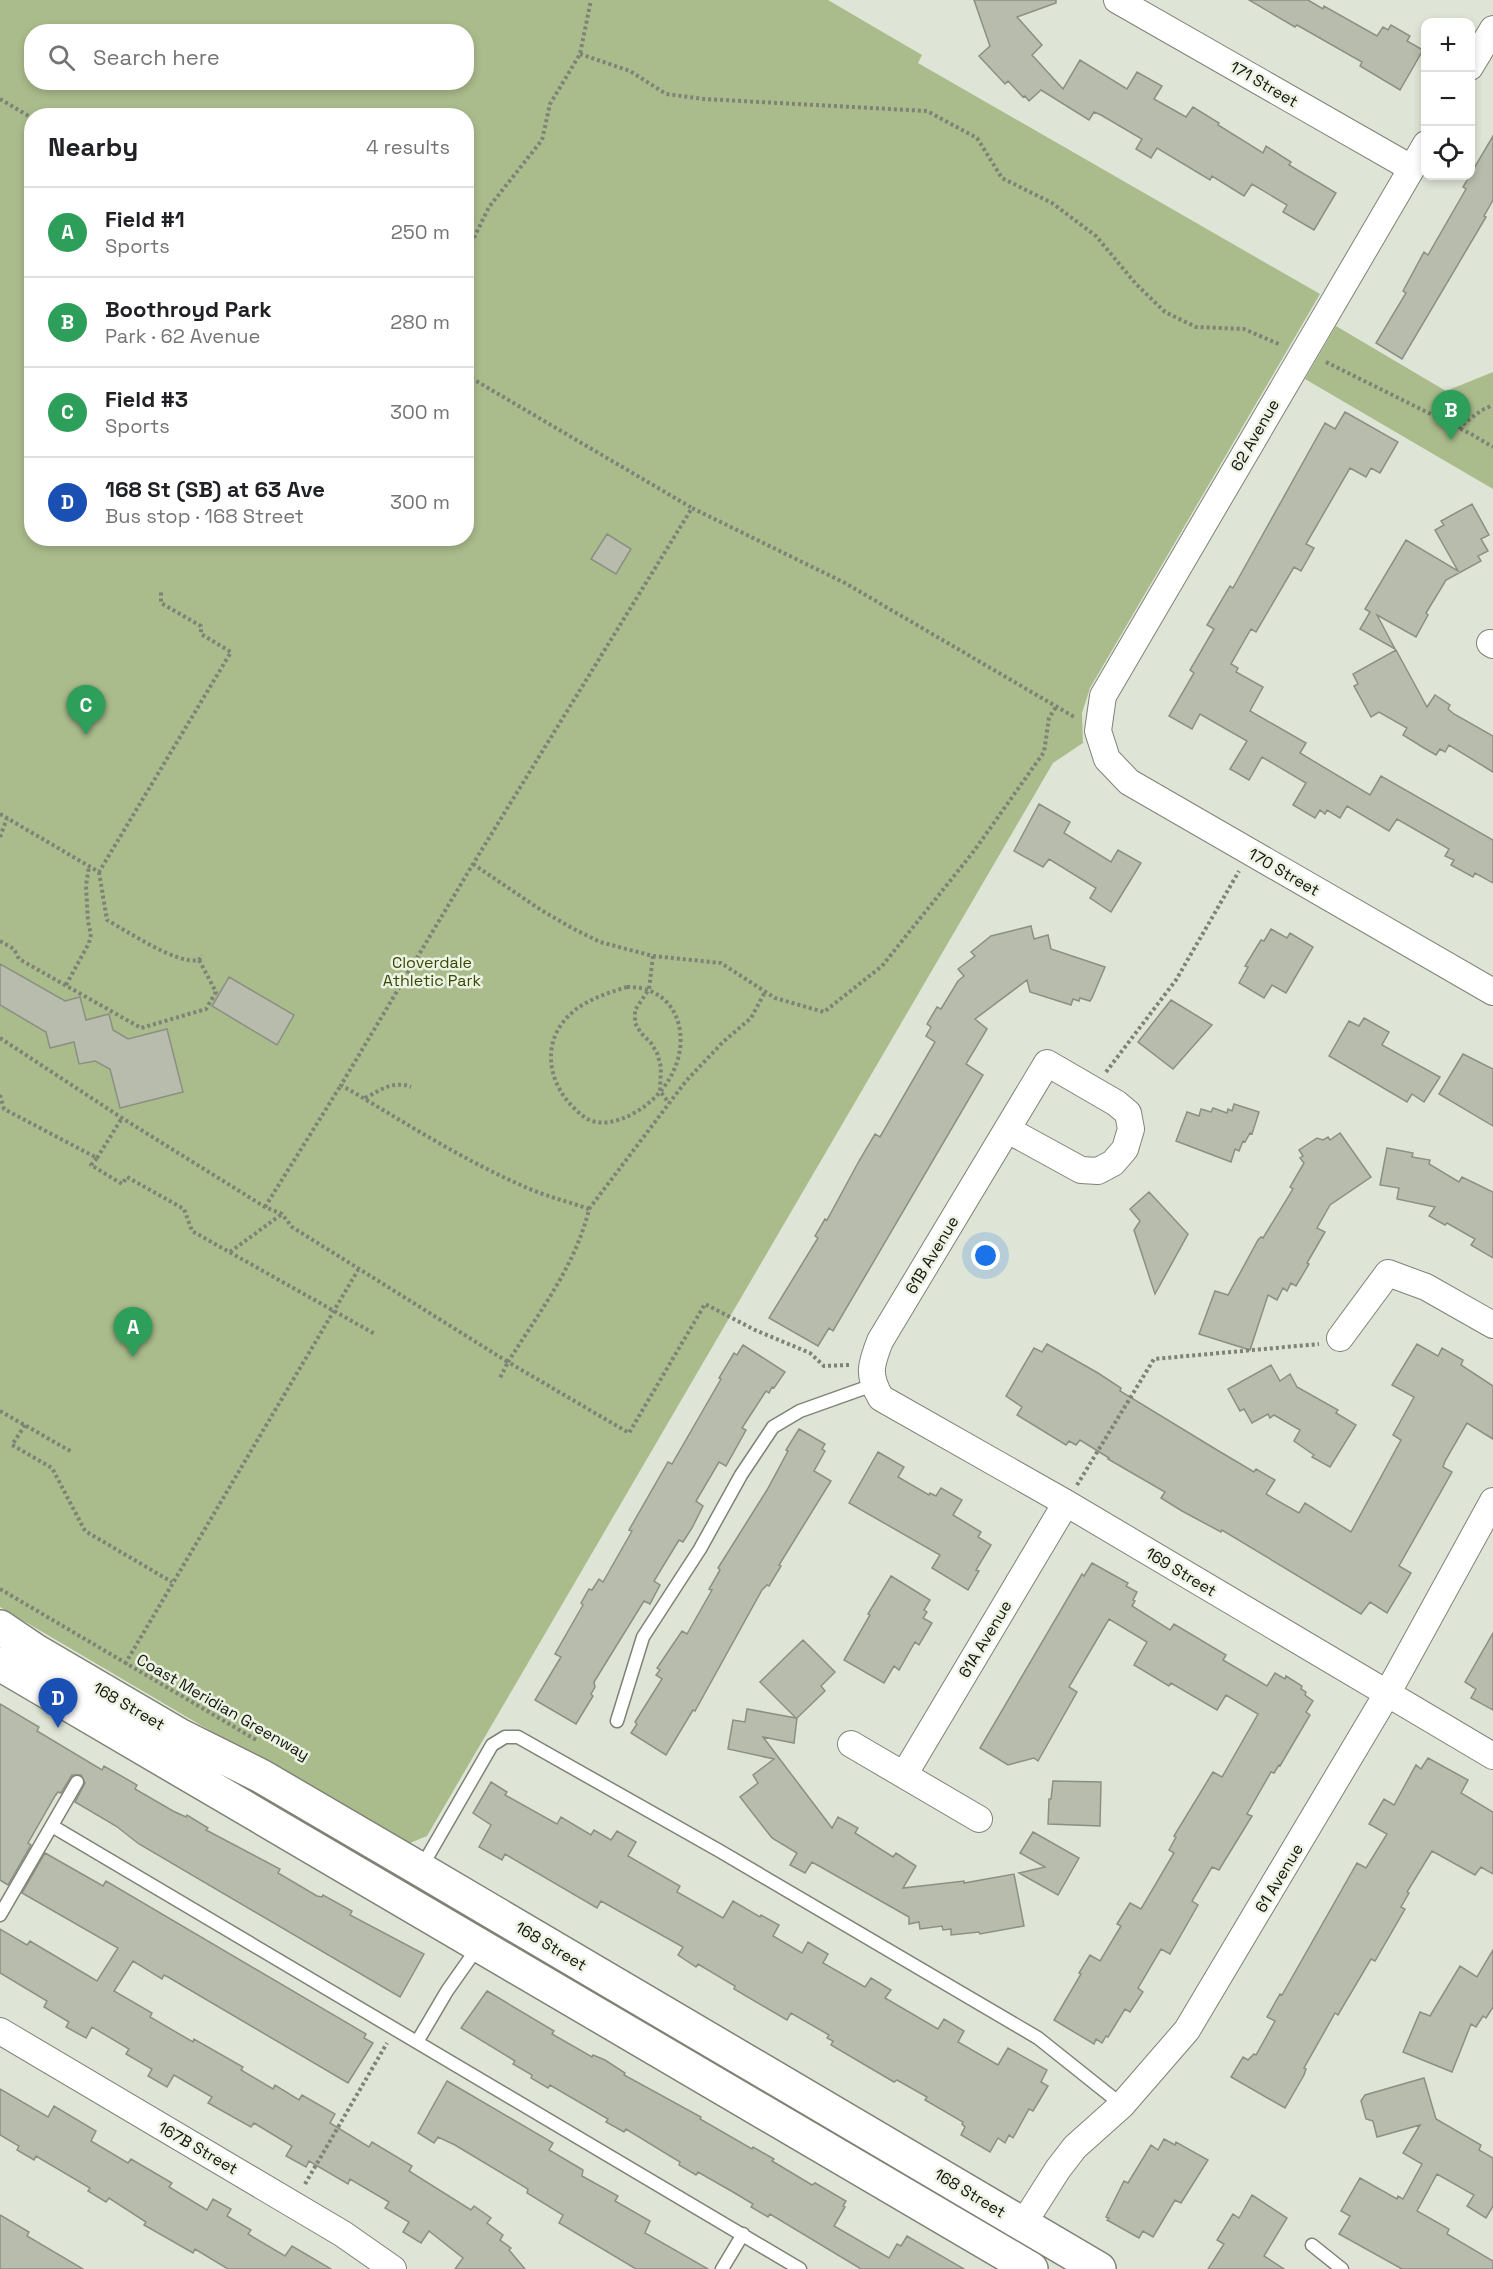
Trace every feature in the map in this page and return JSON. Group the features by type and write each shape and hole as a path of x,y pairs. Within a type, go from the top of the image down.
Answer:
{"main road":[{"name":"168 Street","path":"0,1627 34,1650 179,1735 261,1776 1099,2269"},
{"name":"168 Street","path":"0,1664 785,2124 1010,2264"},
{"path":"785,2124 806,2128 849,2145 994,2227 1014,2228 1023,2224"},
{"path":"1010,2264 1011,2249 1024,2248 1067,2269"}],"street":[{"name":"171 Street","path":"1117,0 1411,168"},
{"path":"1475,59 1493,29"},
{"name":"62 Avenue","path":"1098,730 1103,696 1421,151"},
{"name":"170 Street","path":"1098,730 1107,759 1129,782 1493,992"},
{"name":"61B Avenue","path":"873,1385 871,1365 880,1341 1047,1063 1116,1103 1128,1113 1131,1129 1125,1149 1113,1163 1098,1171 1081,1170 1008,1130"},
{"path":"1340,1338 1388,1273 1426,1287 1493,1325"},
{"name":"169 Street","path":"873,1385 881,1398 895,1407 1066,1503 1493,1756"},
{"name":"61 Avenue","path":"1023,2224 1075,2147 1122,2105 1187,2030 1387,1694 1493,1502"},
{"name":"61A Avenue","path":"904,1775 1066,1503"},
{"path":"851,1744 980,1819"},
{"name":"167B Street","path":"0,2031 343,2234 393,2269"}],"lane":[{"path":"617,1721 643,1637 700,1549 741,1475 773,1427 800,1411 873,1385"},
{"path":"420,1869 492,1745 505,1737 518,1737 718,1850 1038,2038 1122,2105"},
{"path":"0,1915 77,1782"},
{"path":"52,1826 800,2269"},
{"path":"417,2042 447,1991 479,1946"},
{"path":"722,2269 743,2234"},
{"path":"1312,2245 1342,2269"}],"path":[{"path":"474,238 489,207 542,140 550,104 580,54 591,0"},
{"path":"580,54 630,71 666,94 704,99 927,111 977,138 1002,178 1052,203 1096,236 1136,284 1165,312 1196,327 1244,329 1286,347"},
{"path":"0,99 24,113"},
{"path":"1320,360 1493,447"},
{"path":"474,380 692,508 845,583 1098,730"},
{"path":"1458,428 1482,410 1493,405"},
{"path":"265,1207 692,508"},
{"path":"161,591 161,603 201,626 201,634 231,652 99,872 107,920 172,955 191,962 199,960 202,955"},
{"path":"473,864 572,928 600,942 653,956 721,963 775,998 824,1012 882,966 974,851 1044,752 1049,718 1056,707"},
{"path":"0,814 99,872"},
{"path":"0,837 7,818"},
{"path":"1093,1090 1176,980 1250,851"},
{"path":"66,985 89,944 91,934 86,886 90,866"},
{"path":"0,941 14,949 19,959 141,1028 206,1009 216,992 199,960"},
{"path":"653,956 650,989 635,1010 635,1023 640,1033 651,1042 657,1053 661,1067 660,1091 669,1103"},
{"path":"627,987 650,989 662,995 671,1005 680,1030 678,1061 660,1091 646,1106 632,1115 603,1123 582,1116 563,1096 551,1069 554,1040 562,1023 588,1002 627,987"},
{"path":"500,1378 572,1255 584,1231 589,1209 686,1081 723,1042 751,1018 765,992"},
{"path":"0,1038 122,1118 265,1207 282,1214 292,1227 358,1270 629,1434 705,1304 755,1330 810,1353 824,1366 851,1365"},
{"path":"364,1099 384,1088 400,1083 411,1087"},
{"path":"341,1085 449,1150 488,1170 526,1188 589,1209"},
{"path":"0,1095 2,1111 97,1158"},
{"path":"122,1118 91,1165 122,1184 127,1177 184,1209 192,1231 375,1334"},
{"path":"230,1252 282,1214"},
{"path":"125,1664 358,1270"},
{"path":"1066,1503 1154,1359 1323,1343 1340,1338"},
{"path":"0,1411 72,1452"},
{"path":"25,1425 12,1445 52,1468 85,1531 173,1582"},
{"name":"Coast Meridian Greenway","path":"0,1589 266,1745"},
{"path":"301,2192 388,2042"}],"green space":[{"name":"Cloverdale Athletic Park","path":"0,0 828,0 922,55 918,63 1320,294 1090,688 1082,713 1083,743 1053,763 427,1836 410,1843 394,1839 0,1607"},
{"path":"1336,326 1446,391 1493,372 1493,489 1305,379"}],"building":[{"path":"974,0 1056,0 1056,3 1017,17 1042,45 1032,55 1063,89 1080,60 1127,89 1137,72 1162,86 1154,99 1186,117 1193,107 1263,153 1266,146 1291,162 1289,165 1336,193 1314,230 1283,212 1287,205 1252,184 1244,196 1212,176 1210,180 1157,148 1151,158 1136,149 1142,139 1101,115 1094,112 1089,120 1041,90 1029,101 1025,96 1023,97 1008,81 1005,84 979,56 990,46"},
{"path":"1249,0 1308,0 1323,9 1324,6 1377,36 1383,27 1388,30 1391,25 1410,36 1407,41 1421,49 1421,53 1400,90 1360,66 1362,62 1297,25 1295,27"},
{"path":"1493,136 1493,200 1484,216 1486,217 1402,359 1376,343 1406,293 1403,291 1424,252 1428,255 1466,189 1463,187 1467,180 1475,180 1475,167"},
{"path":"1345,412 1398,442 1380,473 1371,468 1366,477 1350,468 1306,544 1314,548 1301,571 1294,567 1256,632 1251,629 1231,664 1238,668 1236,672 1263,687 1250,711 1306,743 1300,753 1370,795 1381,776 1493,840 1493,883 1475,873 1473,877 1451,865 1454,860 1445,856 1449,849 1397,819 1389,831 1347,806 1340,818 1327,810 1325,814 1320,810 1315,818 1293,805 1306,783 1262,757 1249,780 1230,769 1247,741 1200,714 1192,729 1169,716 1194,673 1190,670 1214,629 1207,625 1230,586 1233,588 1325,423 1335,429"},
{"path":"1472,504 1489,535 1481,539 1488,551 1478,556 1481,561 1446,580 1426,613 1428,615 1416,637 1377,615 1395,649 1360,629 1370,612 1365,609 1406,540 1458,571 1435,530 1444,525 1441,521"},
{"path":"607,534 631,549 616,574 591,559"},
{"path":"1396,650 1427,707 1435,695 1450,705 1448,709 1454,714 1493,736 1493,772 1449,745 1445,752 1440,749 1436,755 1403,735 1407,728 1379,712 1371,717 1354,686 1358,684 1353,674"},
{"path":"1039,804 1070,822 1064,833 1111,862 1118,850 1141,863 1111,912 1090,898 1096,888 1049,859 1043,867 1014,851"},
{"path":"1031,926 1034,939 1048,935 1051,949 1105,967 1090,1001 1080,998 1079,1001 1073,999 1071,1005 1030,992 1027,980 975,1019 987,1029 966,1064 983,1075 833,1331 829,1328 818,1346 769,1318 818,1238 815,1236 825,1219 827,1220 875,1134 880,1137 935,1042 926,1036 931,1027 927,1024 937,1007 941,1009 958,981 964,976 958,969 975,956 971,952 991,936"},
{"path":"1271,929 1287,938 1290,933 1313,947 1286,993 1272,985 1264,998 1239,983 1248,967 1245,966 1261,940 1264,941"},
{"path":"0,964 65,1001 80,997 86,1020 109,1014 113,1030 128,1039 167,1029 183,1092 120,1108 110,1069 95,1061 79,1064 74,1042 50,1048 46,1032 0,1005"},
{"path":"229,977 294,1015 277,1045 212,1006"},
{"path":"1171,1000 1212,1025 1173,1069 1138,1042"},
{"path":"1364,1018 1389,1032 1382,1045 1440,1077 1424,1102 1412,1094 1407,1102 1329,1056 1349,1021 1359,1026"},
{"path":"1463,1054 1493,1069 1493,1126 1439,1094"},
{"path":"1234,1104 1259,1112 1252,1134 1250,1133 1245,1142 1243,1141 1239,1151 1235,1149 1231,1162 1176,1141 1187,1112 1199,1116 1201,1109 1211,1112 1213,1108 1227,1113 1228,1109 1232,1111"},
{"path":"1340,1133 1371,1177 1330,1205 1317,1228 1325,1232 1296,1286 1291,1283 1287,1291 1283,1288 1277,1300 1268,1295 1250,1350 1199,1334 1215,1291 1228,1295 1258,1240 1263,1238 1293,1189 1290,1187 1304,1163 1300,1158 1303,1156 1299,1150 1317,1138 1323,1140 1328,1137 1330,1140"},
{"path":"1387,1148 1413,1153 1412,1157 1430,1160 1429,1164 1459,1182 1462,1177 1493,1192 1493,1258 1471,1245 1475,1239 1429,1216 1435,1207 1397,1199 1399,1188 1380,1185"},
{"path":"1149,1192 1188,1234 1155,1294 1134,1230 1140,1221 1130,1209"},
{"path":"1047,1344 1098,1373 1121,1388 1120,1391 1217,1450 1254,1472 1256,1469 1275,1480 1266,1494 1299,1513 1305,1503 1351,1532 1401,1440 1393,1435 1414,1397 1392,1385 1417,1344 1438,1356 1442,1348 1463,1360 1461,1365 1493,1386 1493,1439 1467,1423 1443,1467 1452,1472 1399,1566 1411,1573 1387,1613 1370,1602 1361,1614 1222,1530 1221,1532 1161,1498 1165,1492 1080,1440 1076,1445 1069,1441 1066,1445 1017,1415 1022,1407 1006,1396 1034,1348 1042,1352"},
{"path":"743,1345 785,1372 769,1393 766,1391 742,1428 746,1430 726,1466 719,1462 696,1501 703,1506 692,1528 683,1542 679,1540 654,1581 660,1585 650,1604 644,1601 594,1682 595,1687 591,1694 593,1696 576,1724 535,1700 561,1657 555,1654 583,1605 581,1603 589,1589 592,1590 599,1579 603,1582 632,1531 629,1530 668,1462 672,1464 721,1379 719,1378 734,1353 737,1355"},
{"path":"1271,1365 1280,1381 1290,1374 1297,1387 1338,1410 1336,1413 1356,1425 1330,1467 1312,1457 1314,1455 1294,1441 1300,1430 1274,1415 1270,1418 1268,1414 1252,1423 1244,1409 1240,1411 1228,1389"},
{"path":"799,1429 825,1444 822,1449 825,1451 814,1471 831,1481 779,1565 781,1566 769,1586 767,1585 762,1590 695,1711 693,1710 666,1755 631,1733 637,1724 635,1722 662,1679 656,1675 660,1670 657,1668 682,1631 687,1634 712,1590 709,1589 720,1570 718,1568 767,1490"},
{"path":"878,1452 904,1467 898,1477 929,1495 930,1493 936,1496 941,1488 962,1500 953,1515 981,1532 978,1537 991,1545 976,1570 979,1571 968,1590 932,1568 940,1555 849,1503"},
{"path":"1092,1563 1128,1583 1126,1586 1137,1592 1132,1606 1170,1630 1174,1624 1226,1655 1223,1660 1267,1686 1275,1673 1285,1679 1286,1676 1302,1686 1301,1689 1306,1692 1305,1695 1313,1701 1306,1712 1310,1715 1280,1766 1274,1773 1271,1772 1247,1814 1252,1816 1219,1870 1212,1867 1192,1901 1198,1905 1170,1954 1161,1949 1138,1988 1143,1992 1130,2012 1125,2009 1108,2037 1106,2036 1102,2043 1096,2039 1094,2044 1054,2020 1090,1955 1100,1961 1121,1926 1117,1924 1130,1903 1141,1909 1174,1853 1169,1850 1176,1837 1174,1836 1213,1772 1222,1777 1258,1714 1226,1695 1217,1710 1171,1683 1169,1686 1134,1665 1147,1642 1109,1619 1069,1687 1077,1692 1038,1761 1034,1758 1008,1765 980,1748 1082,1574 1084,1576"},
{"path":"891,1576 930,1600 924,1610 927,1612 923,1618 932,1623 919,1645 915,1642 899,1670 894,1666 884,1683 844,1660"},
{"path":"1493,1633 1493,1710 1471,1698 1476,1689 1465,1682"},
{"path":"803,1640 835,1672 821,1686 825,1691 797,1718 794,1743 763,1737 832,1828 838,1817 858,1828 855,1833 893,1857 896,1853 916,1866 903,1888 964,1881 964,1883 1014,1874 1024,1926 980,1934 979,1932 951,1935 951,1929 943,1930 942,1926 920,1929 919,1922 909,1924 909,1917 812,1862 805,1873 790,1865 797,1853 772,1838 740,1797 758,1783 753,1775 774,1759 728,1749 733,1720 745,1722 747,1709 796,1718 760,1682"},
{"path":"0,1704 39,1727 37,1731 102,1770 104,1766 137,1785 135,1789 173,1811 186,1817 187,1815 208,1828 206,1830 280,1869 278,1873 317,1896 322,1897 323,1895 352,1911 350,1915 424,1954 400,1997 139,1844 116,1826 75,1802 85,1783 81,1775 72,1775 61,1793 58,1792 55,1796 28,1843 31,1845 8,1885 0,1880"},
{"path":"1428,1758 1468,1780 1461,1793 1493,1812 1493,1874 1481,1867 1475,1875 1432,1851 1407,1892 1409,1893 1401,1907 1405,1909 1375,1961 1371,1959 1338,2015 1335,2013 1304,2068 1306,2069 1304,2075 1285,2108 1231,2077 1243,2057 1248,2060 1254,2054 1256,2055 1275,2021 1267,2017 1280,1994 1282,1995 1357,1863 1366,1868 1387,1834 1369,1824 1384,1799 1394,1805 1416,1765 1421,1769"},
{"path":"1053,1781 1101,1782 1100,1826 1048,1824 1049,1799 1051,1799"},
{"path":"491,1782 507,1792 505,1795 557,1824 561,1817 591,1835 594,1830 611,1840 617,1831 636,1842 628,1856 680,1886 677,1892 723,1918 733,1901 760,1917 761,1915 779,1925 773,1936 802,1953 808,1942 828,1954 823,1963 865,1987 871,1978 891,1990 885,1998 938,2029 944,2019 964,2031 958,2042 998,2065 1008,2048 1047,2070 1041,2082 1048,2086 1033,2111 1029,2109 1013,2138 1009,2135 1005,2143 998,2138 990,2152 961,2135 965,2127 963,2122 925,2100 927,2097 897,2080 894,2082 831,2045 833,2041 827,2038 829,2035 791,2013 787,2020 734,1989 735,1986 698,1964 696,1967 678,1955 683,1947 601,1901 597,1908 505,1854 502,1860 479,1847 491,1825 473,1813"},
{"path":"1033,1832 1079,1858 1058,1895 1019,1873 1045,1867 1020,1853"},
{"path":"45,1853 103,1886 106,1881 366,2034 364,2038 373,2043 348,2083 168,1977 164,1975 162,1979 133,1961 114,1991 152,2013 150,2017 243,2067 241,2070 273,2089 275,2085 299,2100 302,2095 335,2114 330,2123 369,2147 372,2142 412,2166 409,2171 471,2210 474,2206 491,2218 487,2223 503,2235 500,2240 511,2248 509,2250 525,2269 455,2269 463,2258 429,2231 421,2243 403,2232 409,2222 385,2208 389,2202 350,2179 348,2184 309,2161 306,2167 286,2156 292,2146 254,2123 251,2127 208,2103 212,2097 174,2075 167,2087 148,2076 152,2069 126,2054 129,2049 92,2027 86,2038 66,2027 69,2022 44,2007 47,2001 0,1973 0,1929 27,1945 30,1941 97,1981 118,1948 22,1893"},
{"path":"1493,1950 1493,2007 1476,2027 1471,2024 1452,2072 1403,2052 1420,2012 1430,2016 1460,1966 1477,1977"},
{"path":"487,1991 554,2031 552,2034 592,2057 593,2055 605,2060 625,2073 624,2075 701,2117 700,2119 752,2149 753,2147 774,2159 772,2161 812,2185 815,2183 846,2201 834,2226 889,2258 897,2244 901,2246 907,2236 964,2269 861,2269 770,2214 768,2217 751,2207 753,2204 698,2172 696,2175 679,2165 680,2162 626,2129 624,2132 606,2122 608,2119 550,2085 548,2088 531,2078 532,2075 513,2064 515,2061 461,2028"},
{"path":"1424,2078 1436,2119 1481,2145 1479,2150 1493,2158 1493,2206 1486,2218 1467,2206 1474,2195 1437,2174 1417,2211 1449,2229 1447,2234 1493,2261 1493,2269 1402,2269 1339,2234 1350,2216 1341,2211 1360,2178 1397,2199 1398,2196 1403,2199 1422,2164 1403,2153 1420,2125 1377,2137 1373,2121 1366,2119 1361,2101 1365,2095"},
{"path":"447,2081 553,2143 549,2150 583,2170 582,2176 618,2196 615,2201 650,2221 645,2233 708,2269 636,2269 559,2223 563,2215 527,2193 528,2189 455,2145 438,2137 434,2143 418,2133"},
{"path":"0,2089 48,2117 54,2106 96,2131 91,2141 128,2163 131,2159 172,2183 169,2187 207,2210 213,2199 231,2209 227,2216 251,2230 248,2234 285,2256 292,2246 331,2269 228,2269 195,2249 193,2253 144,2225 146,2222 109,2198 106,2202 88,2191 90,2188 36,2156 34,2160 17,2150 19,2146 0,2135"},
{"path":"1164,2139 1175,2145 1176,2142 1208,2160 1181,2203 1175,2200 1153,2237 1143,2231 1139,2238 1107,2220 1109,2218 1106,2217 1124,2181 1128,2183 1151,2145 1158,2150"},
{"path":"1252,2195 1287,2218 1264,2256 1284,2269 1208,2269 1224,2244 1217,2240 1233,2214 1239,2218"},
{"path":"0,2215 29,2232 27,2236 83,2269 0,2269"}],"place":[{"name":"Boothroyd Park","path":"1451,440"},
{"name":"Field #3","path":"86,735"},
{"name":"Field #1","path":"133,1357"},
{"name":"168 St (SB) at 63 Ave","path":"58,1728"}]}
